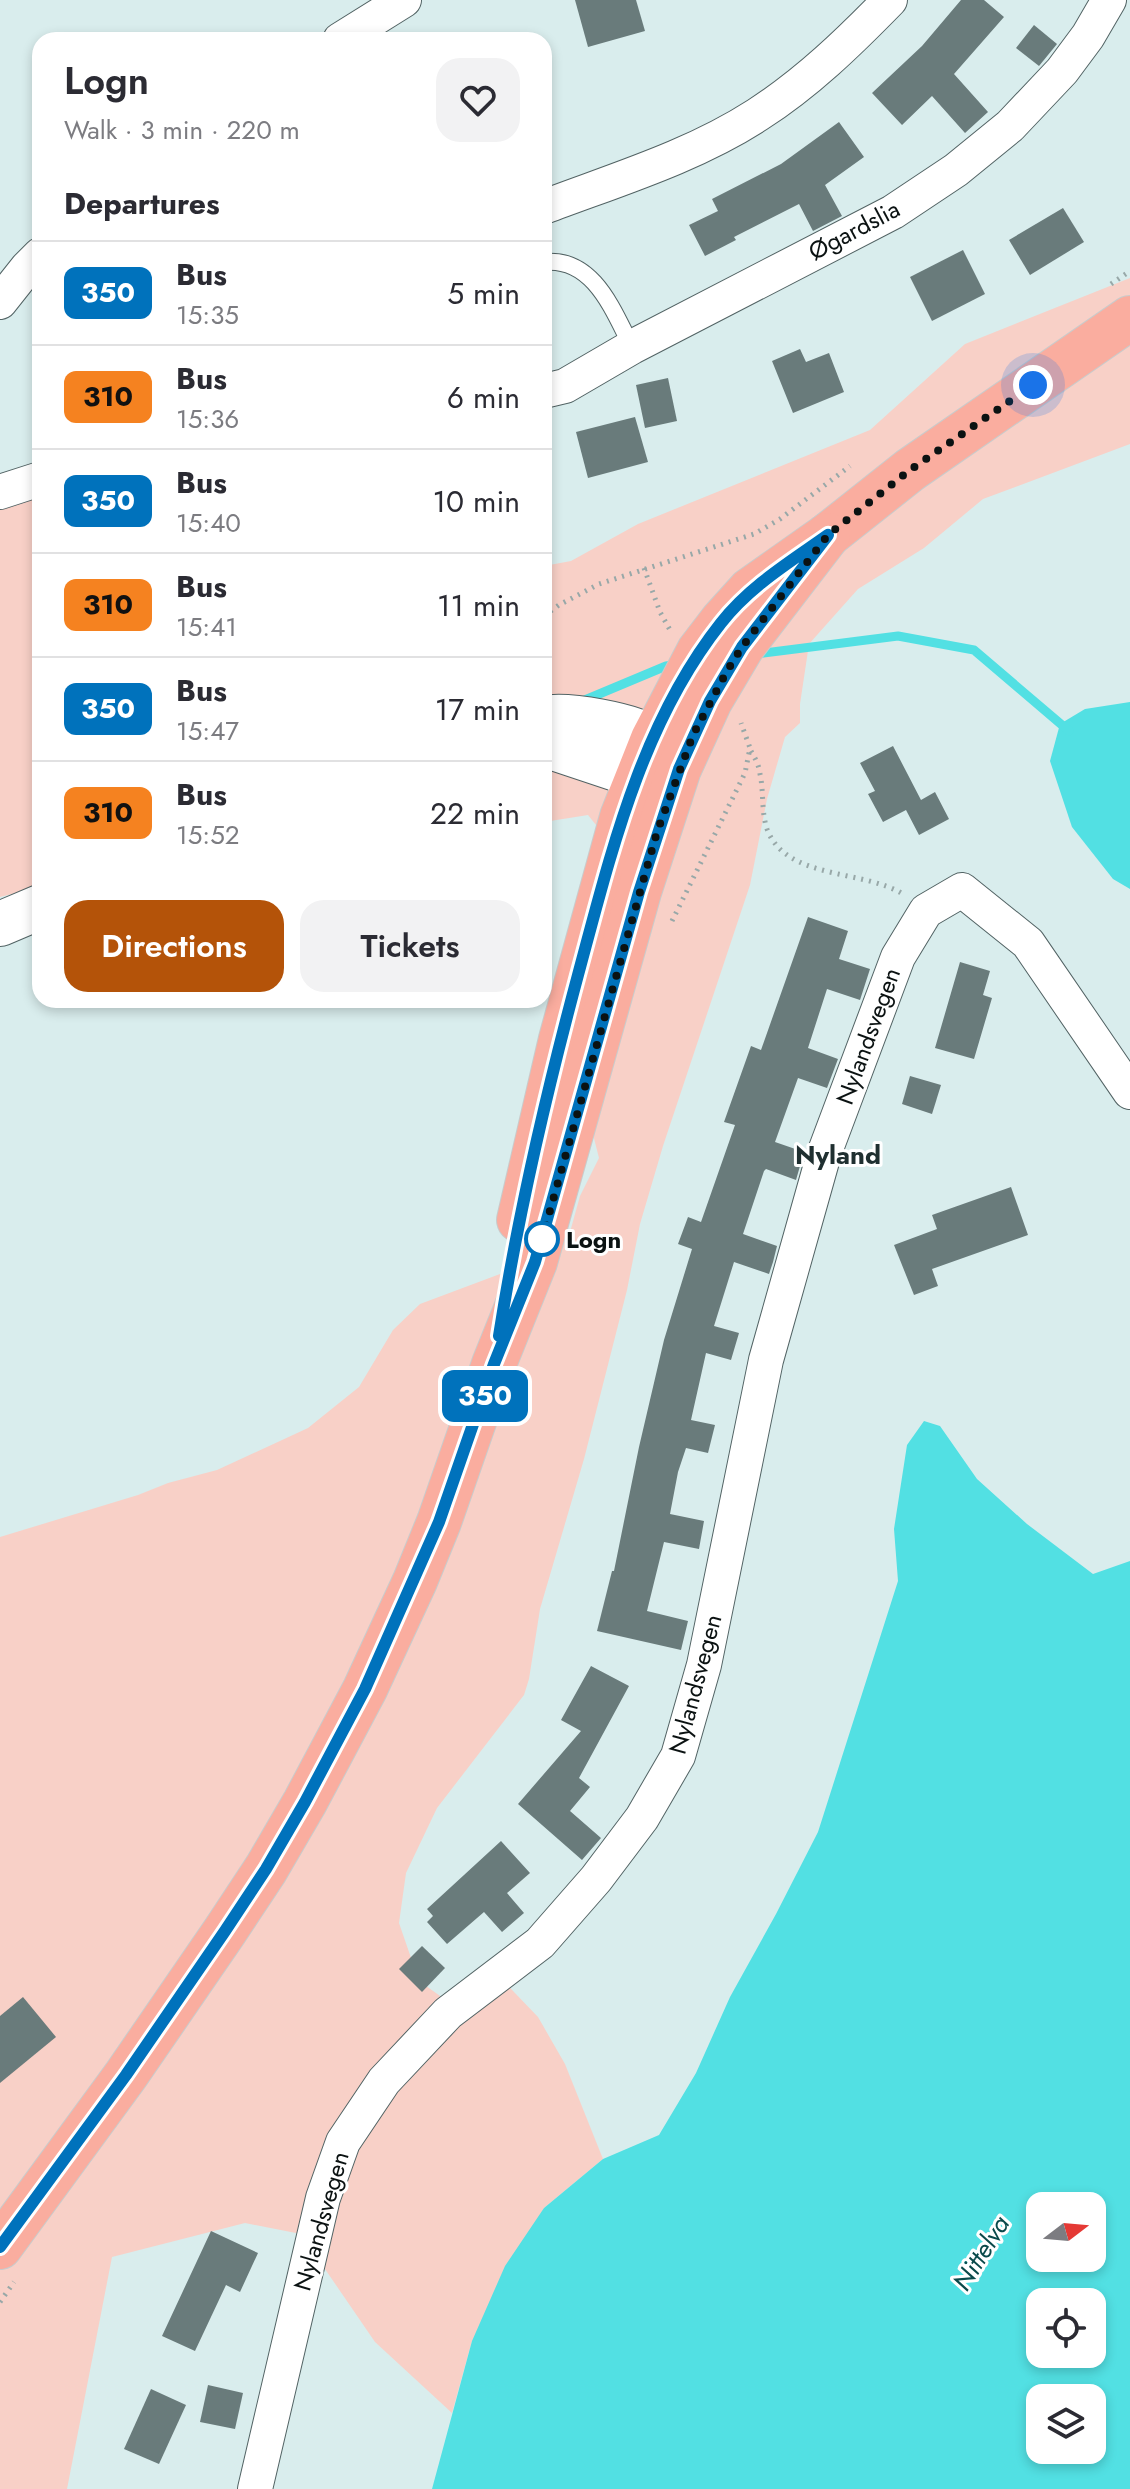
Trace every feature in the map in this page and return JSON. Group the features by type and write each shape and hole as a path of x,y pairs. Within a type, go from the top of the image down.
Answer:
{"main road":[{"path":"0,2247 178,2002 266,1869 365,1689 415,1581 458,1474 494,1364 512,1253 561,1039 603,881 656,761 710,701 742,647 828,535 1117,303"},
{"path":"552,717 583,718 619,726 656,761"},
{"path":"552,746 656,761"},
{"path":"0,924 32,910"}],"street":[{"path":"353,32 404,0"},
{"path":"552,204 664,161 756,116 808,79 848,44 890,0"},
{"name":"Øgardslia","path":"552,389 565,386 632,347 893,212 956,170 1010,126 1062,71 1109,0"},
{"path":"0,302 32,263"},
{"path":"0,492 32,482"},
{"name":"Nylandsvegen","path":"255,2489 323,2198 343,2142 384,2081 448,2013 540,1943 596,1879 642,1818 678,1756 704,1665 766,1360 824,1154 898,957 926,911 962,890 1028,943 1130,1092"}],"lane":[{"path":"552,261 565,264 602,289 632,347"}],"path":[{"path":"1117,303 1130,271"},
{"path":"552,610 599,584 754,534 780,519 856,462"},
{"path":"644,568 660,612 672,634"},
{"path":"750,748 760,769 763,813 775,845 803,864 873,881 899,892 926,911"}],"shaded area":[{"path":"1130,278 1130,444 983,499 924,548 858,589 809,644 800,723 785,737 767,799 750,885 640,1224 627,1290 584,1459 540,1609 524,1695 437,1808 406,1873 399,1923 419,1981 443,1998 486,1963 538,2017 565,2064 603,2159 544,2208 472,2341 452,2413 375,2342 301,2234 245,2223 112,2257 67,2489 0,2489 0,1537 217,1470 308,1428 359,1387 393,1330 420,1304 543,1258 570,1232 580,1196 599,1158 584,1099 604,835 588,815 552,821 552,565 571,561 638,524 870,430 965,344"},
{"path":"32,480 32,889 0,897 0,489"}],"water":[{"path":"1130,702 1130,889 1113,879 1072,827 1050,761 1060,724 1085,709"},
{"name":"Nittelva","path":"924,1421 940,1426 977,1479 1027,1524 1093,1574 1130,1561 1130,2489 432,2489 472,2341 505,2266 544,2208 603,2159 659,2135 696,2073 730,1997 818,1832 898,1581 894,1529 907,1445"}],"building":[{"path":"575,0 636,0 645,31 588,47"},
{"path":"961,0 984,0 1004,17 954,74 988,112 965,133 932,96 902,125 872,93 922,46"},
{"path":"1034,25 1057,44 1039,66 1016,48"},
{"path":"839,122 864,157 825,185 842,216 813,231 799,204 734,237 736,240 705,256 689,225 718,211 712,199 781,164"},
{"path":"1063,208 1084,242 1030,275 1009,240"},
{"path":"963,250 985,294 932,321 910,277"},
{"path":"800,349 806,362 829,353 844,392 793,413 772,361"},
{"path":"668,378 677,421 645,428 636,385"},
{"path":"635,417 648,462 588,478 576,432"},
{"path":"893,746 921,800 935,792 949,819 919,835 906,810 883,822 868,794 875,791 860,763"},
{"path":"808,917 848,931 839,959 870,969 860,1000 827,989 808,1048 838,1059 827,1088 798,1078 775,1142 804,1152 796,1180 766,1169 764,1171 743,1234 777,1246 773,1262 769,1274 734,1262 714,1326 739,1333 731,1360 706,1353 691,1420 715,1425 708,1453 686,1448 670,1514 704,1521 699,1549 664,1542 647,1611 688,1621 681,1650 597,1631 614,1571 664,1340 692,1249 678,1244 688,1217 701,1222 735,1125 724,1122 751,1046 761,1050"},
{"path":"960,962 990,971 983,995 992,998 974,1059 935,1048"},
{"path":"910,1076 941,1085 932,1114 902,1104"},
{"path":"1011,1187 1028,1235 932,1269 938,1286 914,1295 894,1245 937,1229 932,1215"},
{"path":"591,1666 629,1686 579,1778 590,1787 570,1811 601,1838 582,1860 518,1804 581,1731 561,1720"},
{"path":"501,1841 530,1873 507,1893 524,1913 502,1932 484,1912 447,1944 427,1922 433,1916 427,1909"},
{"path":"422,1946 445,1968 422,1992 399,1969"},
{"path":"23,1997 56,2037 0,2083 0,2016"},
{"path":"211,2231 258,2253 240,2292 226,2285 195,2351 162,2336"},
{"path":"208,2385 243,2393 235,2429 200,2422"},
{"path":"151,2389 186,2405 159,2464 124,2449"}],"waterway":[{"path":"756,654 898,636 974,650 1069,731"},
{"path":"580,702 666,666 678,664"}],"bus line":[{"name":"350","path":"0,2247 178,2002 266,1869 365,1689 439,1522 473,1432 494,1364 535,1262 639,892 679,769 710,701 742,647 828,535 750,590 722,621 699,651 662,720 637,776 615,839 561,1039 512,1253 499,1336"}],"place":[{"name":"Logn","path":"542,1239"}],"district":[{"name":"Nyland","path":"838,1155"}],"route":[{"path":"542,1239 657,832 693,735 727,671 828,535 910,470 1033,385"}]}
